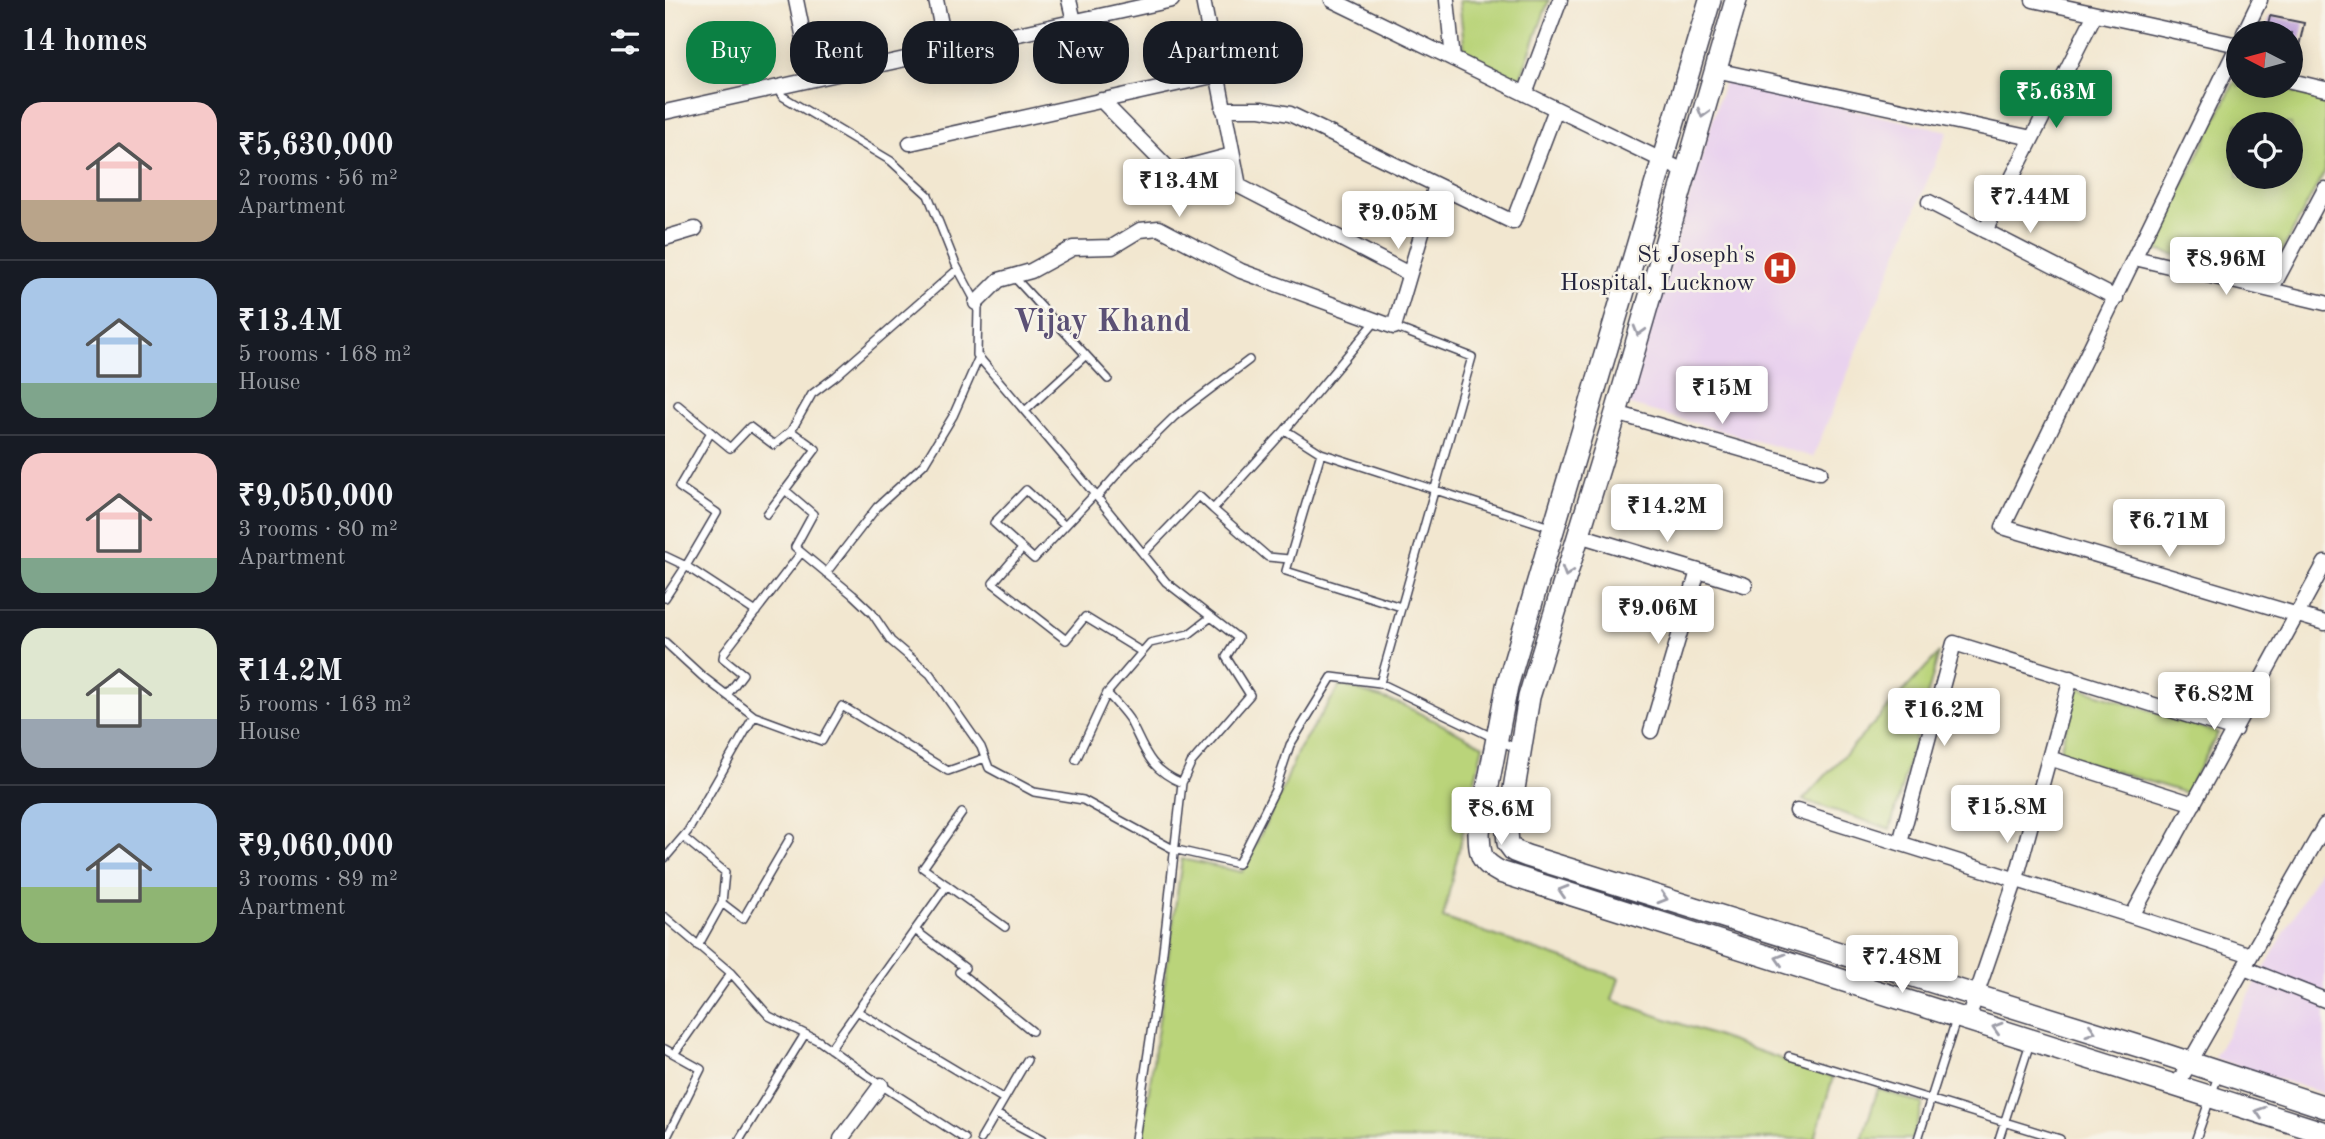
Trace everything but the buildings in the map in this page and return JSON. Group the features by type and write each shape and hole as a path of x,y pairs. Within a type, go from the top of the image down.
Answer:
{"street":[{"path":"796,0 800,21"},
{"path":"936,0 940,21"},
{"path":"1069,0 1074,21 1173,0"},
{"path":"1203,0 1207,21"},
{"path":"1332,0 1686,172"},
{"path":"1447,0 1453,59"},
{"path":"1525,94 1560,0"},
{"path":"1710,0 1507,686 1479,832 1480,854 1487,865 1500,872 2325,1133"},
{"path":"1735,0 1616,413 1529,697 1507,832 1508,843 1514,851 2325,1107"},
{"path":"2033,0 2226,42"},
{"path":"2250,21 2260,0"},
{"path":"1985,231 2095,14"},
{"path":"1715,70 2032,138"},
{"path":"2226,81 2003,527 2325,623"},
{"path":"665,112 790,83"},
{"path":"910,143 1175,84"},
{"path":"1219,84 1239,186 1409,274"},
{"path":"2303,84 2325,89"},
{"path":"1101,100 1171,171 1232,155"},
{"path":"1223,109 1261,109 1290,114 1513,222 1556,110"},
{"path":"976,303 999,280 1031,271 1073,248 1112,247 1140,230 1159,228 1241,271 1394,327 1436,185"},
{"path":"2271,290 2325,189"},
{"path":"1929,202 2116,298"},
{"path":"665,238 695,229"},
{"path":"2136,257 2325,303"},
{"path":"1616,413 1820,472"},
{"path":"1579,535 1745,585"},
{"path":"2132,915 2325,563"},
{"path":"1651,731 1698,571"},
{"path":"1900,843 1954,643 2235,730"},
{"path":"1963,1017 1976,996 2016,879 2071,678"},
{"path":"2049,758 2194,804"},
{"path":"1797,811 2132,915 2248,962 2325,1000"},
{"path":"2177,1085 2325,825"},
{"path":"841,1139 881,1085"}],"lane":[{"path":"778,86 782,96 891,161 928,195 958,269 976,303 979,357 953,416 924,464 877,507 826,573"},
{"path":"678,405 730,448 750,427 774,446 791,431 813,394 958,269"},
{"path":"1014,276 1108,379"},
{"path":"1213,509 1285,430 1377,320"},
{"path":"1380,683 1472,357 1394,327"},
{"path":"1025,411 1086,355"},
{"path":"979,357 1166,582 1238,638 1226,657 1250,695 1191,763 1182,783 1162,960 1135,1139"},
{"path":"1065,526 1026,490 994,523 1034,559 1175,416 1249,360"},
{"path":"1285,430 1321,453 1554,528"},
{"path":"767,514 816,449 791,431"},
{"path":"665,598 717,513 679,487 711,432"},
{"path":"1321,453 1286,571 1401,607"},
{"path":"785,490 813,514 795,547 872,613 891,641 930,674 981,747 989,768 1034,792 1083,800 1173,849 1238,864 1275,790 1290,745 1332,677 1380,683 1520,750"},
{"path":"1143,554 1199,496 1268,557 1289,559"},
{"path":"1022,549 993,583 1066,640 1085,617 1142,652"},
{"path":"727,695 743,674 723,658 724,653 801,552"},
{"path":"665,556 686,566 756,611"},
{"path":"1076,760 1107,693 1150,643 1189,634 1211,617"},
{"path":"665,642 754,716 822,741 842,706 948,771 985,758"},
{"path":"1107,693 1128,717 1144,752 1163,775 1182,783"},
{"path":"665,858 683,837 754,716"},
{"path":"963,813 923,868 1005,927"},
{"path":"683,837 725,872 722,903 698,946"},
{"path":"722,903 743,919 790,838"},
{"path":"829,1049 947,885"},
{"path":"665,917 731,973 769,1016 829,1049 965,1139"},
{"path":"915,930 965,968 959,972 1031,1031"},
{"path":"674,1054 731,973"},
{"path":"857,1011 1005,1099"},
{"path":"1918,1139 1930,1100 1963,1017"},
{"path":"740,1139 805,1034"},
{"path":"1999,1139 2031,1038"},
{"path":"665,1049 701,1069 666,1139"},
{"path":"1789,1056 2060,1139"},
{"path":"981,1139 1027,1060"},
{"path":"2196,1139 2219,1072"},
{"path":"996,1114 1043,1139"}],"shaded area":[{"name":"St Joseph's Hospital, Lucknow","path":"1724,82 1948,131 1813,457 1627,404"},
{"path":"2325,860 2325,1094 2214,1058"}],"green space":[{"path":"1459,0 1549,0 1520,79 1465,54"},
{"path":"2303,94 2325,100 2325,171 2268,277 2151,249 2226,98 2303,98"},
{"path":"1939,653 1890,829 1803,800"},
{"path":"1341,685 1403,705 1483,745 1443,918 1619,978 1612,1000 1833,1077 1815,1139 1142,1139 1182,859 1242,872 1282,791 1299,748"},
{"path":"2077,687 2218,733 2186,793 2059,754"},
{"path":"1878,1089 1923,1104 1912,1139 1862,1139"}],"place":[{"name":"St Joseph's Hospital, Lucknow","path":"1780,268"}],"district":[{"name":"Vijay Khand","path":"1102,320"}]}
